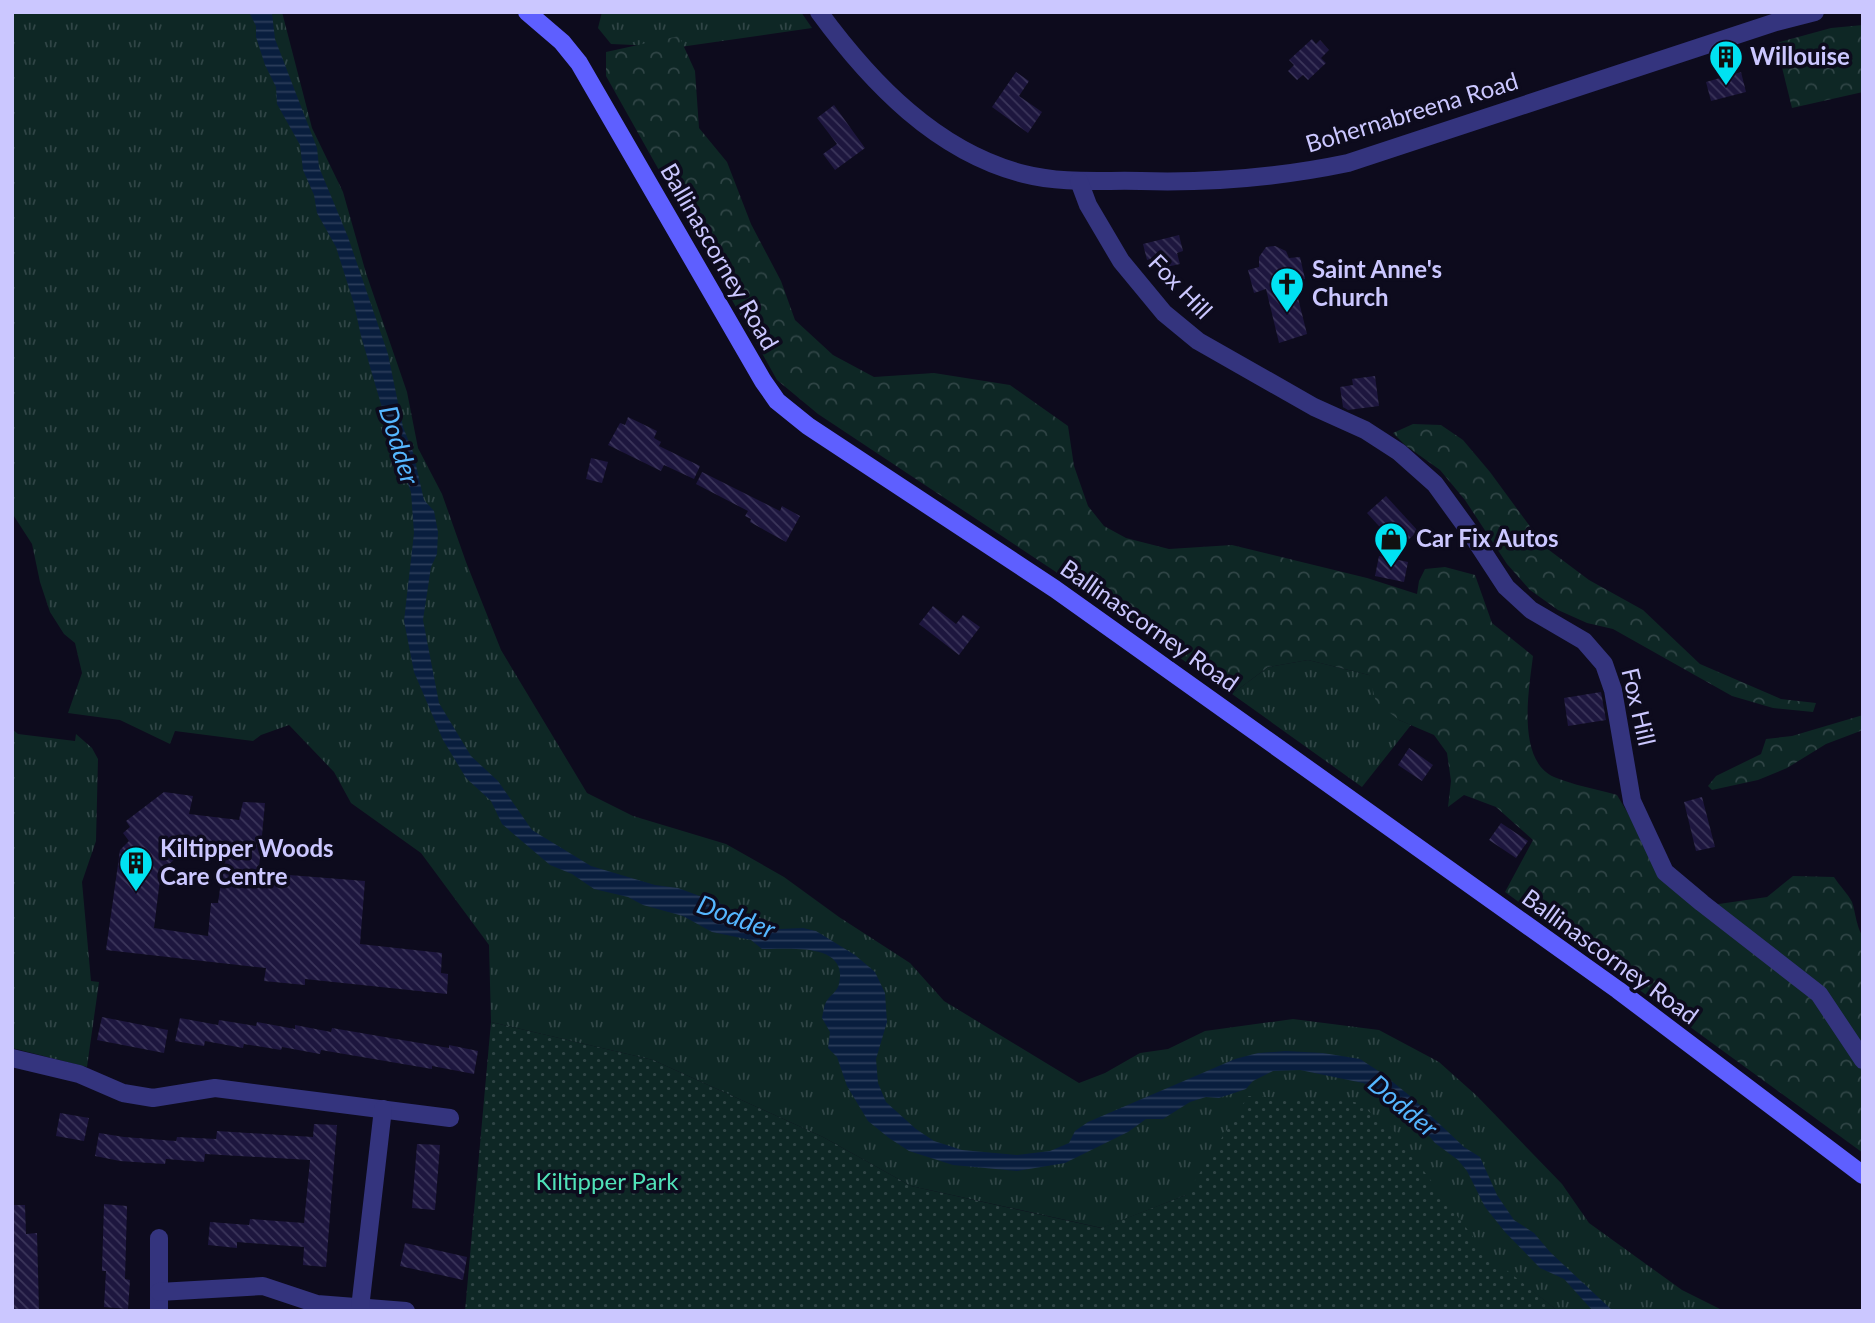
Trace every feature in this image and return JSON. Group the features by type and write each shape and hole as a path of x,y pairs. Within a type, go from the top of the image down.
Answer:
{"main road":[{"name":"Ballinascorney Road","path":"527,12 562,42 579,63 777,401 808,426 1077,605 1618,990 1863,1175"}],"street":[{"name":"Bohernabreena Road","path":"819,12 887,92 937,135 968,152 1023,174 1079,181 1164,182 1247,178 1349,163 1774,17 1815,12"},
{"name":"Fox Hill","path":"1079,181 1088,205 1121,261 1164,313 1198,341 1314,407 1365,430 1399,452 1435,484 1506,587 1531,610 1584,640 1604,664 1609,677 1632,801 1665,872 1702,904 1819,993 1863,1060"},
{"path":"12,1058 79,1074 123,1093 153,1098 215,1088 450,1118"},
{"path":"360,1308 383,1109"},
{"path":"159,1238 159,1311"},
{"path":"159,1292 263,1286 317,1304 406,1311"}],"green space":[{"path":"12,12 282,12 312,128 343,192 366,273 407,392 418,448 442,494 501,650 587,793 633,816 726,844 784,877 910,963 944,1001 1079,1083 1105,1073 1140,1053 1168,1049 1205,1031 1293,1019 1379,1030 1439,1062 1477,1096 1562,1184 1589,1223 1682,1290 1724,1311 1558,1311 1531,1290 1186,1195 1102,1228 911,1186 823,1137 653,1060 491,1022 489,945 421,853 351,803 334,772 289,725 261,735 253,741 175,731 170,744 120,720 68,713 82,673 75,643 64,634 50,612 32,544 12,513"},
{"path":"602,12 801,12 812,28 680,47 611,44 598,28"},
{"path":"1863,25 1863,92 1792,108 1776,43 1831,28"},
{"path":"679,36 695,71 699,128 727,162 751,224 781,281 795,320 833,355 874,377 934,373 1010,385 1068,426 1074,466 1088,506 1104,526 1126,538 1169,549 1232,545 1367,578 1417,594 1425,569 1445,567 1475,575 1492,623 1533,656 1528,722 1534,756 1542,768 1561,780 1617,795 1632,820 1698,907 1767,897 1793,876 1834,877 1852,902 1863,937 1863,1153 1505,892 1533,840 1496,807 1464,795 1448,807 1451,781 1447,753 1434,735 1399,720 1376,702 1369,675 1308,660 1268,667 1232,694 1059,574 818,414 777,380 606,76 606,52"},
{"path":"1413,424 1441,425 1463,440 1545,547 1589,580 1643,610 1700,664 1781,699 1816,703 1813,712 1773,708 1732,696 1613,629 1587,623 1558,610 1530,590 1507,564 1465,500 1440,470 1393,433"},
{"path":"1308,660 1369,675 1399,720 1411,725 1362,787 1232,694 1268,667"},
{"path":"1863,715 1863,730 1826,744 1787,768 1758,780 1712,790 1708,786 1716,776 1761,754 1766,739 1792,736"},
{"path":"12,729 18,734 75,741 76,734 92,748 98,759 96,841 82,882 91,981 99,982 87,1067 12,1048"},
{"name":"Kiltipper Park","path":"491,1022 653,1060 823,1137 911,1186 1101,1228 1186,1195 1248,1096 1355,1102 1391,1127 1485,1253 1558,1311 465,1311"}],"water":[{"name":"Dodder","path":"249,12 272,13 275,39 317,148 319,167 348,237 388,354 403,427 413,452 424,500 434,511 438,532 437,554 431,567 423,620 439,703 471,756 498,781 532,830 591,866 655,885 678,888 724,905 739,915 780,929 803,928 816,931 855,955 875,972 885,993 887,1022 876,1059 878,1083 886,1102 934,1141 962,1150 1017,1155 1050,1151 1069,1143 1075,1131 1088,1122 1235,1059 1258,1053 1323,1053 1360,1059 1410,1096 1464,1147 1480,1157 1497,1195 1514,1220 1534,1233 1550,1252 1613,1311 1593,1311 1564,1279 1540,1268 1485,1207 1467,1171 1458,1160 1435,1143 1412,1116 1380,1090 1363,1083 1300,1070 1273,1071 1253,1081 1246,1089 1219,1098 1206,1097 1190,1102 1163,1119 1146,1119 1128,1132 1065,1163 1017,1171 953,1165 909,1151 868,1121 847,1086 837,1057 828,1048 830,1032 822,1018 826,1002 839,984 840,970 835,961 825,954 813,951 762,949 751,940 712,932 683,916 643,905 628,897 594,889 572,874 550,865 502,824 491,801 466,778 443,740 414,672 404,621 414,533 411,492 390,435 336,247 317,213 314,195 303,170 300,145 277,104 276,87 265,65 256,37 256,26"}],"building":[{"path":"1312,39 1316,44 1320,40 1329,50 1321,58 1326,63 1308,80 1303,75 1297,80 1288,71 1294,65 1289,60"},
{"path":"1016,72 1029,81 1019,96 1042,112 1028,133 992,107"},
{"name":"Willouise","path":"1741,72 1746,92 1711,101 1706,82"},
{"path":"834,105 865,148 835,170 823,154 837,144 817,118"},
{"path":"1179,235 1183,251 1177,253 1180,264 1157,269 1154,258 1147,260 1143,244"},
{"name":"Saint Anne's Church","path":"1275,246 1286,251 1289,258 1300,257 1305,279 1294,282 1307,334 1279,343 1266,289 1254,293 1248,270 1259,267 1259,257 1266,247"},
{"path":"1375,376 1379,406 1348,410 1343,407 1340,387 1353,385 1352,379"},
{"path":"628,417 657,431 654,438 661,442 659,446 700,466 694,479 664,465 661,471 608,445 620,423 625,425"},
{"path":"591,458 608,462 602,483 586,479"},
{"path":"702,472 780,511 782,506 800,516 786,542 750,522 751,519 745,516 748,511 696,484"},
{"path":"1386,496 1418,531 1399,548 1367,513"},
{"name":"Car Fix Autos","path":"1379,556 1408,562 1404,582 1375,576"},
{"path":"933,606 956,624 963,615 980,627 959,655 919,624"},
{"path":"1601,692 1606,720 1568,726 1564,698"},
{"path":"1409,748 1433,765 1422,781 1398,765"},
{"name":"Kiltipper Woods Care Centre","path":"164,792 193,796 189,814 239,820 243,802 265,803 258,878 288,881 289,875 365,881 360,944 442,953 441,973 448,974 447,994 305,979 305,985 264,981 266,968 106,950 120,850 129,841 123,833 130,827 126,821","holes":["181,854 224,861 218,903 211,903 208,936 154,928 161,871"]},
{"path":"1702,797 1715,847 1696,851 1684,802"},
{"path":"1501,823 1528,841 1516,858 1489,840"},
{"path":"102,1017 168,1030 164,1053 97,1040"},
{"path":"180,1018 218,1025 219,1020 256,1026 257,1022 295,1029 295,1025 331,1032 332,1028 478,1051 474,1074 321,1050 320,1054 244,1044 243,1048 205,1041 204,1046 175,1041"},
{"path":"60,1113 89,1118 84,1141 56,1136"},
{"path":"314,1124 337,1125 326,1267 303,1265 304,1247 237,1242 237,1248 208,1245 210,1222 249,1225 250,1219 304,1223 310,1160 205,1154 204,1162 166,1159 165,1164 120,1161 95,1156 99,1133 176,1141 177,1137 216,1139 217,1131 313,1137"},
{"path":"417,1144 440,1145 435,1210 412,1208"},
{"path":"104,1204 127,1206 125,1279 130,1280 128,1309 104,1307"},
{"path":"12,1205 25,1205 26,1234 37,1233 39,1311 12,1311"},
{"path":"405,1243 467,1257 463,1280 400,1266"}],"place":[{"name":"Willouise","path":"1726,87"},
{"name":"Saint Anne's Church","path":"1287,314"},
{"name":"Car Fix Autos","path":"1391,569"},
{"name":"Kiltipper Woods Care Centre","path":"136,893"}]}
